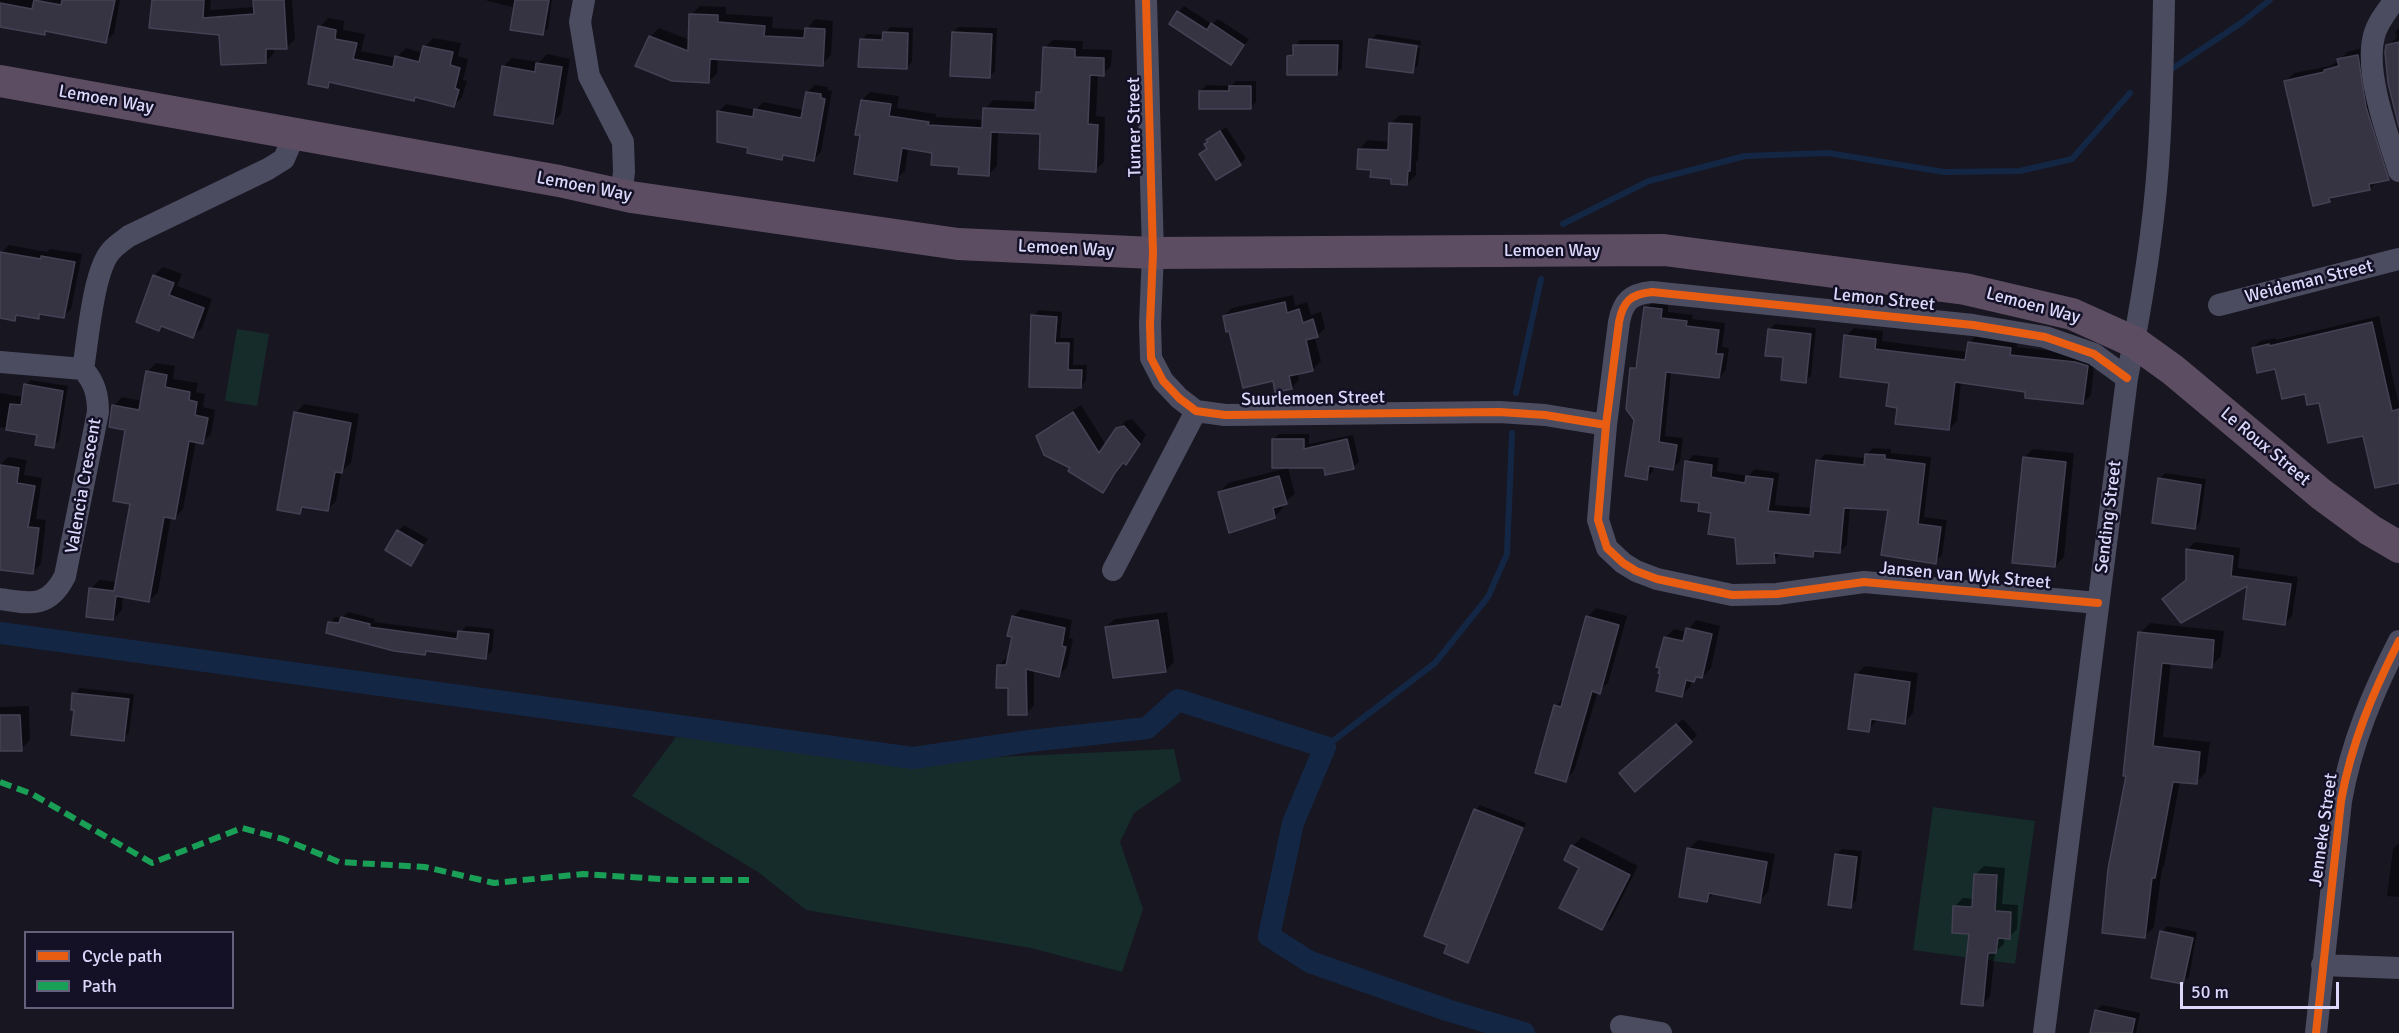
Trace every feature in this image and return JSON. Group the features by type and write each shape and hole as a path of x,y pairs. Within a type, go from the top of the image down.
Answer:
{"highway":[{"name":"Lemoen Way","path":"0,81 559,181 621,195 958,244 1153,253 1664,250 1965,289 2072,314 2134,342"},
{"name":"Le Roux Street","path":"2134,342 2181,377 2321,494 2370,530 2399,547"}],"street":[{"path":"584,0 580,22 589,76 623,142 624,172 621,195"},
{"name":"Turner Street","path":"1146,0 1153,253"},
{"name":"Sending Street","path":"2044,1033 2127,378 2145,274 2158,167 2164,0"},
{"path":"2395,0 2374,34 2371,53 2379,104 2399,171"},
{"path":"0,362 83,369 94,302 104,262 111,251 129,236 268,169 284,159 295,134"},
{"path":"1113,570 1196,411 1163,381 1151,358 1153,253"},
{"name":"Weideman Street","path":"2219,306 2399,260"},
{"name":"Lemon Street","path":"1629,299 1637,293 1652,292 1973,325 2045,337 2069,345 2094,354 2127,378"},
{"name":"Jansen van Wyk Street","path":"1629,299 1621,312 1606,425 1598,511 1600,533 1606,548 1623,563 1657,579 1732,595 1777,594 1864,582 2098,603"},
{"name":"Valencia Crescent","path":"0,599 21,603 46,599 56,592 69,567 98,412 96,390 92,380 83,369"},
{"name":"Suurlemoen Street","path":"1196,411 1225,415 1499,412 1545,415 1606,425"},
{"name":"Jenneke Street","path":"2316,1033 2345,776 2367,710 2399,640"},
{"path":"2322,965 2399,968"},
{"path":"1621,1026 1660,1033"}],"green space":[{"path":"237,329 269,334 257,406 225,401"},
{"path":"676,737 930,760 1174,749 1181,781 1134,813 1120,842 1143,909 1122,972 1031,948 806,910 758,872 632,796"},
{"path":"1933,807 2035,821 2015,964 1913,950"}],"building":[{"path":"34,0 61,5 62,0 115,0 106,43 45,31 45,35 0,27 0,3 32,9"},
{"path":"152,0 204,0 203,18 254,14 253,0 284,0 287,49 266,49 266,63 221,65 219,35 149,28"},
{"path":"515,0 549,0 543,35 510,30"},
{"path":"1177,11 1207,30 1211,23 1244,45 1231,65 1169,24"},
{"path":"689,14 718,15 718,22 765,26 764,36 804,38 805,28 825,29 823,66 710,59 709,83 672,81 635,66 649,36 688,51"},
{"path":"318,26 336,30 335,39 357,43 353,59 393,67 395,56 419,62 423,46 453,52 450,65 460,68 455,88 459,90 454,107 415,97 414,101 329,82 328,88 308,84"},
{"path":"883,32 908,33 907,69 858,67 860,39 882,40"},
{"path":"952,32 992,34 990,78 950,76"},
{"path":"1369,39 1417,46 1413,73 1366,67"},
{"path":"2399,42 2399,127 2388,83 2385,52 2386,45"},
{"path":"1293,45 1338,45 1337,75 1287,75 1287,56 1293,55"},
{"path":"1043,47 1075,49 1075,57 1104,58 1104,76 1090,75 1088,124 1098,125 1096,172 1039,169 1040,134 991,132 989,176 958,174 959,167 931,165 932,153 902,148 897,181 854,174 860,135 855,135 861,100 891,104 889,116 929,122 928,125 982,128 983,108 1035,110 1036,92 1041,92"},
{"path":"2358,55 2366,107 2389,180 2369,184 2370,190 2329,198 2330,202 2313,206 2284,81 2324,72 2324,70 2339,66 2337,59"},
{"path":"536,63 562,67 553,124 494,115 502,66 535,72"},
{"path":"1229,86 1251,86 1251,109 1199,109 1199,91 1229,91"},
{"path":"806,92 821,94 821,98 825,99 814,161 783,155 782,160 747,153 748,148 717,142 717,111 753,117 754,109 801,118"},
{"path":"1389,123 1412,124 1410,171 1408,171 1407,185 1391,184 1391,179 1370,177 1371,170 1357,169 1358,149 1388,150"},
{"path":"1220,131 1241,165 1216,180 1199,154 1207,149 1204,144 1208,142 1206,140"},
{"path":"0,252 75,262 64,318 39,314 39,319 16,315 15,321 0,318"},
{"path":"153,275 174,283 169,295 204,308 193,338 161,326 159,331 136,322"},
{"path":"1285,302 1287,313 1299,309 1303,323 1313,319 1318,337 1306,340 1313,371 1289,376 1292,389 1275,392 1273,381 1243,388 1223,316"},
{"path":"1644,307 1662,309 1661,318 1687,321 1686,326 1719,330 1716,354 1723,354 1719,378 1666,372 1659,442 1677,445 1673,470 1649,466 1647,480 1625,476 1634,420 1626,409 1630,368 1636,368"},
{"path":"1031,315 1057,317 1055,343 1069,343 1068,370 1082,370 1081,388 1029,387"},
{"path":"2372,322 2392,411 2399,409 2399,483 2375,488 2363,436 2328,443 2319,403 2307,405 2305,394 2282,399 2275,369 2257,373 2252,348"},
{"path":"1768,329 1811,334 1806,383 1781,380 1783,357 1765,356"},
{"path":"1844,335 1876,339 1875,349 1965,360 1968,342 2011,348 2010,355 2075,362 2088,366 2083,404 2025,398 2025,392 1955,382 1949,430 1895,424 1897,408 1886,406 1889,383 1840,377"},
{"path":"146,371 167,375 165,387 190,392 189,400 197,402 195,415 208,418 203,444 189,441 175,519 164,517 149,602 116,596 113,620 86,617 89,588 114,591 130,504 113,501 125,430 109,427 112,405 139,410"},
{"path":"24,384 63,391 54,448 35,445 37,435 6,430 10,404 21,405"},
{"path":"294,412 351,423 342,473 335,472 328,511 302,507 300,514 277,510"},
{"path":"1073,412 1099,453 1116,428 1124,426 1140,444 1126,465 1123,463 1115,473 1103,493 1068,471 1070,468 1044,455 1036,436"},
{"path":"1272,439 1304,439 1304,449 1347,439 1354,469 1325,475 1324,468 1272,468"},
{"path":"1865,454 1885,455 1885,459 1925,464 1918,524 1941,527 1936,564 1881,555 1888,510 1844,508 1840,553 1814,551 1813,557 1774,553 1775,563 1737,564 1735,538 1708,534 1711,513 1698,511 1699,503 1681,501 1685,461 1712,465 1711,477 1745,483 1746,476 1773,479 1768,511 1810,515 1816,460 1864,465"},
{"path":"2023,457 2066,462 2055,567 2012,563"},
{"path":"0,465 19,468 17,483 35,486 28,527 39,528 33,574 0,570"},
{"path":"1279,476 1287,504 1273,508 1275,518 1229,533 1218,492"},
{"path":"2158,478 2201,485 2195,529 2152,523"},
{"path":"397,530 423,545 411,566 385,550"},
{"path":"2186,549 2233,556 2231,576 2291,584 2285,625 2243,619 2247,586 2181,623 2162,599 2186,580"},
{"path":"1012,616 1065,628 1062,646 1066,647 1059,677 1026,669 1027,715 1008,715 1008,688 996,688 997,665 1006,665 1012,637 1007,636"},
{"path":"1586,616 1619,625 1600,694 1592,691 1566,782 1535,773 1554,705 1561,707"},
{"path":"341,617 370,624 369,627 457,639 458,631 489,634 486,659 426,651 425,655 394,651 326,633 328,622 339,623"},
{"path":"1158,620 1166,672 1113,678 1105,627"},
{"path":"1686,628 1712,634 1702,678 1696,677 1694,682 1686,680 1682,697 1656,691 1660,668 1656,667 1664,637 1683,641"},
{"path":"2138,632 2214,640 2212,668 2162,663 2153,746 2200,752 2197,784 2173,782 2155,878 2152,878 2145,938 2102,933 2108,869 2126,776 2123,776"},
{"path":"1855,674 1910,682 1905,724 1871,719 1869,732 1848,729"},
{"path":"72,693 129,699 124,741 71,735 74,710 71,710"},
{"path":"0,715 20,715 22,751 0,751"},
{"path":"1676,724 1692,742 1635,792 1619,773"},
{"path":"1474,809 1523,828 1468,963 1444,953 1447,945 1424,936"},
{"path":"1571,845 1630,875 1602,930 1559,908 1579,868 1564,860"},
{"path":"1687,848 1767,862 1760,903 1709,893 1707,902 1679,897"},
{"path":"1835,854 1857,857 1851,908 1828,905"},
{"path":"1974,874 1997,875 1995,911 2011,912 2010,939 1998,938 1996,953 1988,953 1983,1006 1961,1004 1969,934 1952,933 1953,906 1972,907"},
{"path":"2160,931 2193,938 2183,984 2151,978"},
{"path":"2095,1010 2135,1019 2132,1033 2090,1033"}],"waterway":[{"path":"2167,72 2241,23 2270,0"},
{"path":"1563,224 1649,181 1745,156 1828,153 1944,172 2020,171 2072,159 2130,93"},
{"path":"1516,393 1541,279"},
{"path":"1325,747 1435,663 1488,597 1507,554 1512,433"},
{"path":"0,633 913,758 1030,741 1147,728 1178,700 1325,747 1293,823 1269,936 1310,962 1447,1010 1524,1033"}],"marked path":[{"path":"0,782 32,794 152,863 242,828 283,839 339,862 425,867 494,883 583,874 675,880 749,880"}],"cycle path":[{"path":"1146,0 1153,253 1151,358 1163,381 1179,398 1196,411 1225,415 1499,412 1545,415 1606,425"},
{"path":"2098,603 1864,582 1777,594 1732,595 1657,579 1636,571 1623,563 1607,548 1598,520 1606,425 1619,322 1629,300 1652,292 1973,325 2045,337 2094,354 2127,378"},
{"path":"2316,1033 2345,780 2364,719 2399,641"}]}
